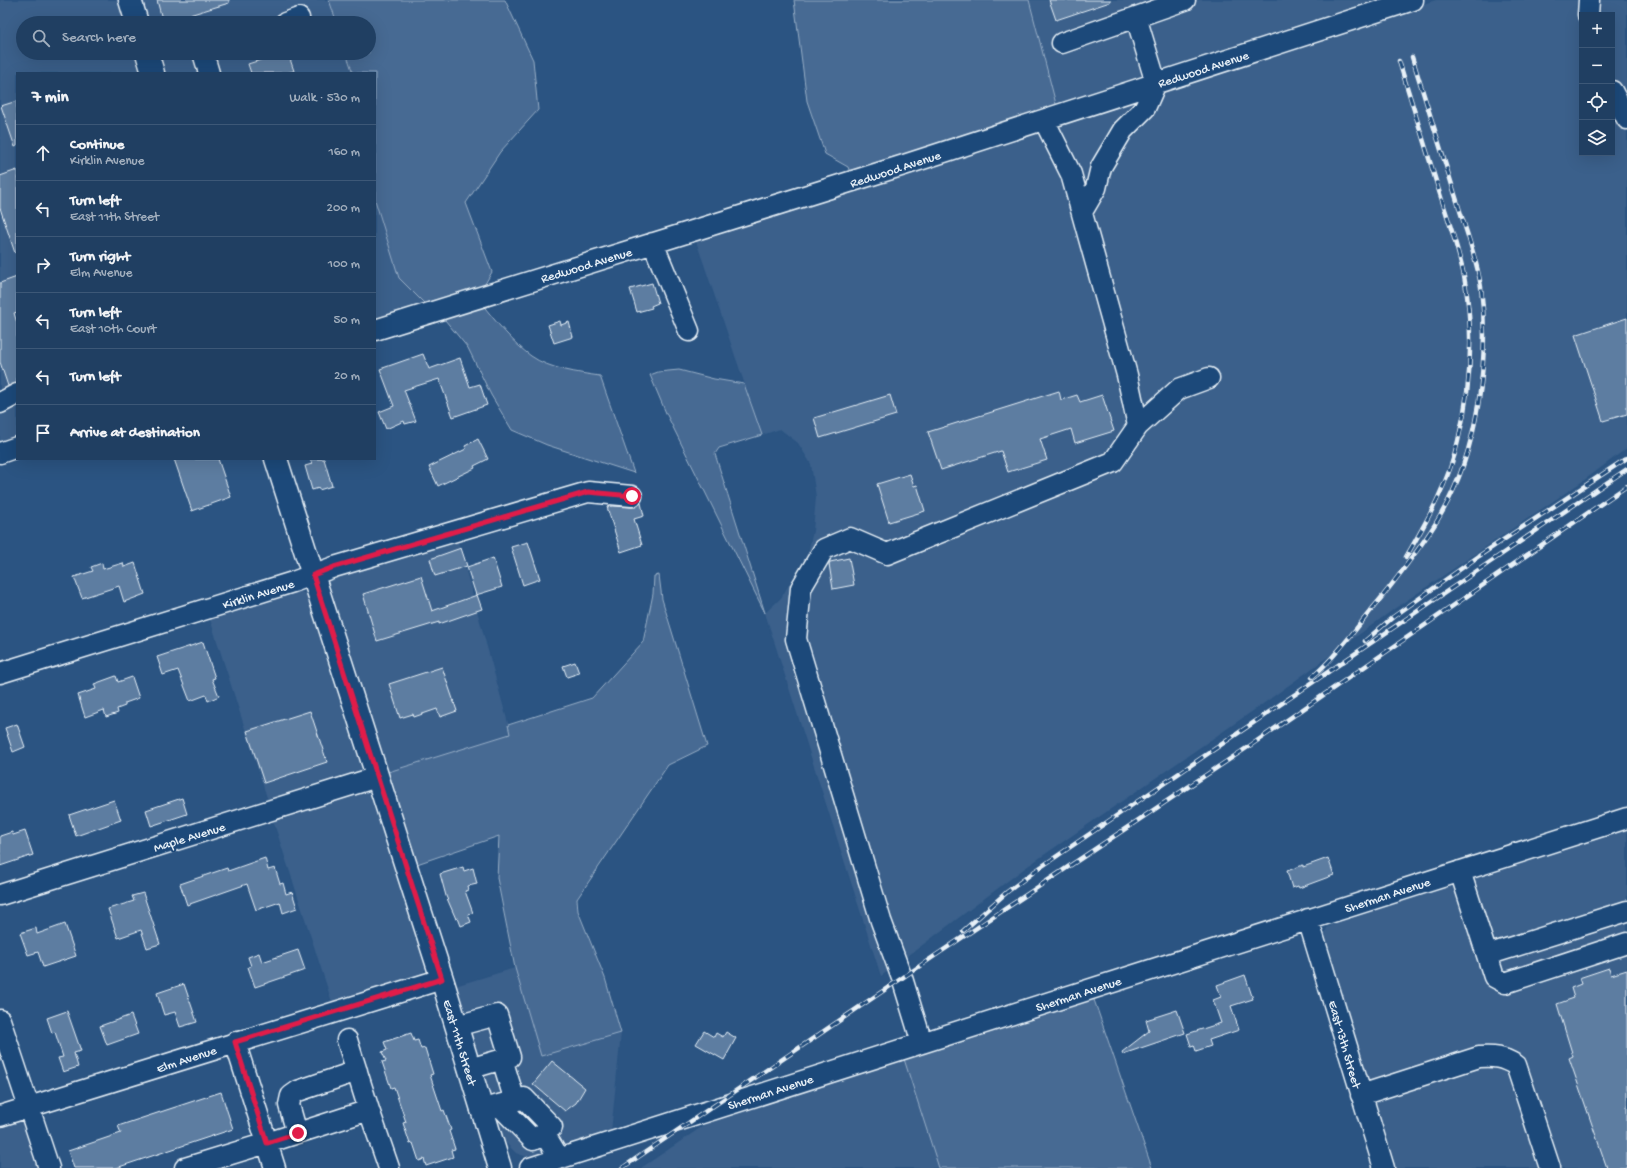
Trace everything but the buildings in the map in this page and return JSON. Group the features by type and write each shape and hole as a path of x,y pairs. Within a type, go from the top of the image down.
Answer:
{"main road":[{"path":"130,0 135,16"},
{"path":"148,60 153,72"},
{"name":"East 11th Street","path":"276,460 442,979 469,1070 514,1112 500,1168"}],"street":[{"path":"1062,43 1136,16 1163,3 1185,0"},
{"name":"Redwood Avenue","path":"376,330 653,244 1044,120 1413,0"},
{"path":"1588,12 1589,0"},
{"path":"1082,212 1096,188 1101,167 1123,130 1145,108 1156,83 1136,16"},
{"path":"205,60 209,72"},
{"path":"1615,97 1627,119"},
{"path":"1044,120 1071,174 1127,375 1138,426"},
{"path":"653,244 689,331"},
{"path":"922,1043 902,978 881,921 796,639 801,588 824,549 850,538 887,554 1113,462 1138,426 1178,389 1209,378"},
{"path":"0,403 16,395"},
{"path":"0,453 16,447"},
{"name":"Kirklin Avenue","path":"0,673 313,575 334,567 588,492 632,496"},
{"name":"Maple Avenue","path":"0,896 377,778"},
{"name":"Sherman Avenue","path":"530,1168 1627,818"},
{"path":"1460,871 1494,977 1505,983 1627,943"},
{"path":"1488,956 1627,911"},
{"name":"East 13th Street","path":"1308,919 1384,1168"},
{"name":"Elm Avenue","path":"0,1116 442,979"},
{"path":"456,1026 497,1015 510,1057 469,1070"},
{"path":"0,1020 49,1168"},
{"path":"348,1040 369,1110 389,1168"},
{"path":"235,1042 275,1168"},
{"path":"1361,1095 1479,1057 1490,1056 1504,1058 1516,1066 1550,1168"},
{"path":"502,1059 514,1112 552,1127 544,1133 559,1158"},
{"path":"298,1133 289,1105 291,1096 298,1091 357,1071"},
{"path":"185,1168 230,1162 267,1143 369,1110"}],"shaded area":[{"path":"0,0 121,0 126,16 16,16 16,60 139,60 144,72 16,72 16,440 0,446"},
{"path":"139,0 329,0 335,16 144,16"},
{"path":"329,0 505,0 533,60 538,110 500,152 466,203 492,272 482,289 427,306 399,278 376,203 376,72 353,72 348,60 376,60 376,16 335,16"},
{"path":"794,0 1029,0 1057,108 851,175 848,167 825,154 807,101"},
{"path":"1029,0 1390,0 1057,108"},
{"path":"1436,0 1627,0 1627,448 1583,481 1397,607 1260,706 1025,868 881,976 765,613 781,598 808,553 813,531 816,497 811,464 798,443 780,429 762,435 695,238 906,172"},
{"path":"158,60 348,60 353,72 162,72"},
{"path":"376,203 399,278 427,306 376,322"},
{"path":"482,304 511,339 531,356 546,364 564,370 600,376 634,473 547,445 512,430 491,395 468,348 445,320 440,317"},
{"path":"679,370 714,379 744,384 762,435 719,448 715,454 765,613 666,413 650,375 658,372"},
{"path":"457,538 511,734 385,773 327,585 327,580"},
{"path":"659,575 662,599 707,746 668,765 577,899 578,911 605,978 621,1033 541,1056 515,968 497,878 499,836 414,865 385,773 510,734 508,725 592,698 643,642 653,594 654,576"},
{"path":"297,591 309,596 363,764 358,774 269,804 209,616"},
{"path":"366,791 373,796 405,894 426,967 420,977 333,1005 272,817"},
{"path":"1627,829 1627,1168 1392,1168 1323,940 1327,928 1338,921"},
{"path":"515,968 541,1055 621,1033 611,1132 530,1158 516,1153 503,1140 455,986"},
{"path":"1092,994 1152,1168 939,1168 904,1059"},
{"path":"904,1059 939,1168 641,1168 712,1120"},
{"path":"17,1120 24,1122 43,1168 0,1168 0,1125"}],"railway":[{"path":"1312,677 1335,654 1383,596 1415,554 1440,516 1453,491 1464,463 1472,435 1478,405 1484,345 1481,287 1477,265 1412,57"},
{"path":"1399,61 1459,254 1467,296 1470,338 1470,359 1466,400 1454,456 1436,501 1406,557"},
{"path":"1365,641 1393,617 1479,556 1627,458"},
{"path":"963,931 1007,892 1035,871 1627,469"},
{"path":"622,1168 936,955 1251,745 1627,486"}],"route":[{"path":"298,1133 267,1143 235,1042 442,979 313,575 334,567 588,492 632,496"}]}
